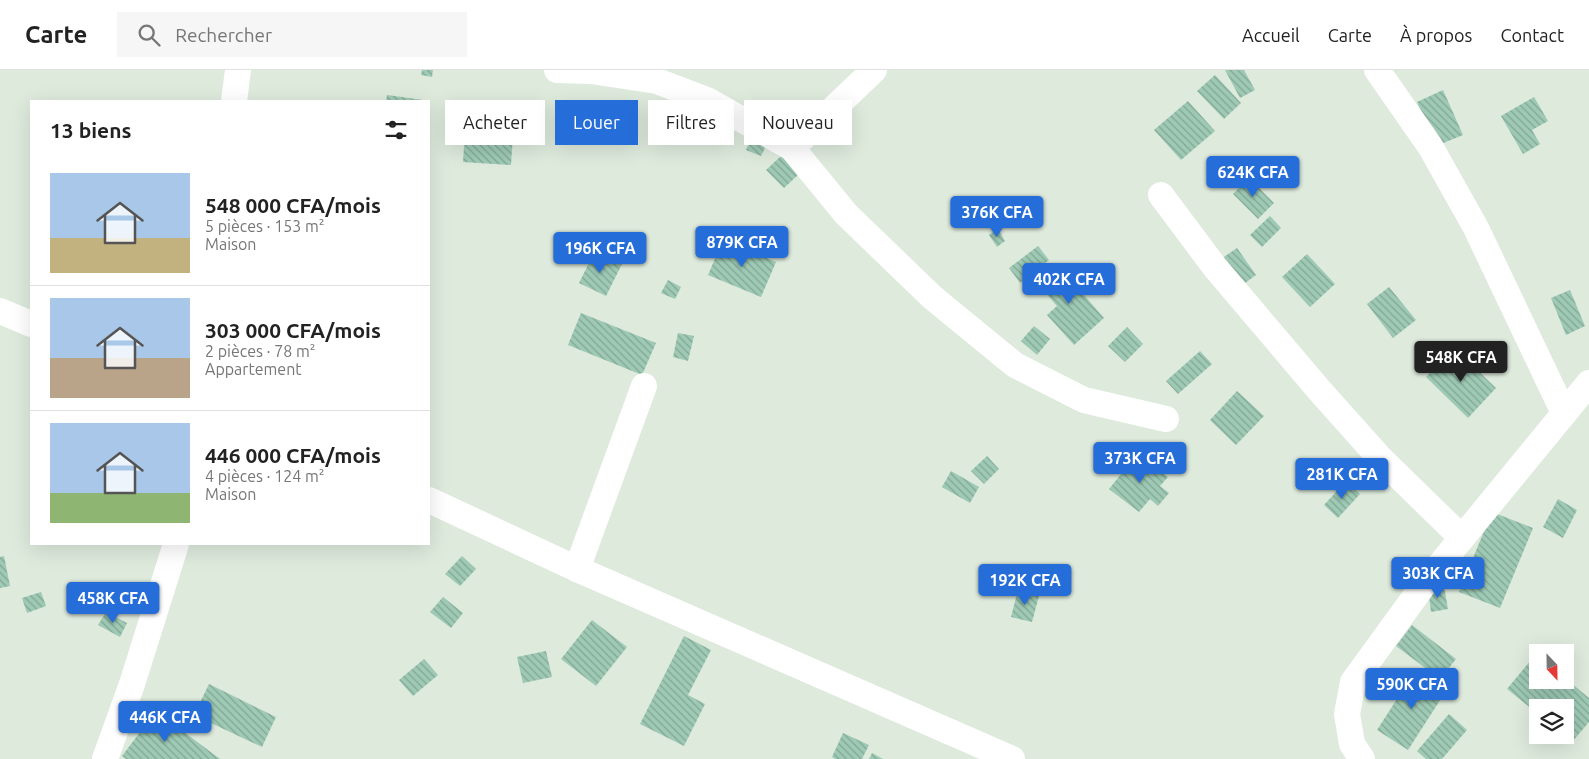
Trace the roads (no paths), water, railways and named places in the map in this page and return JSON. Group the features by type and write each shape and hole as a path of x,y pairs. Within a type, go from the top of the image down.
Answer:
{"street":[{"path":"234,100 238,70"},
{"path":"557,70 591,71 657,81 709,101 792,148 846,214 932,298 1015,365 1084,400 1166,419"},
{"path":"792,148 874,70"},
{"path":"1377,70 1430,146 1476,228 1564,413"},
{"path":"1162,195 1214,266 1320,391 1379,457 1462,538"},
{"path":"0,311 30,324"},
{"path":"1362,759 1352,744 1347,714 1353,682 1425,583 1589,383"},
{"path":"578,569 644,386"},
{"path":"430,500 578,569 1012,759"},
{"path":"105,759 132,684 176,545"}]}
